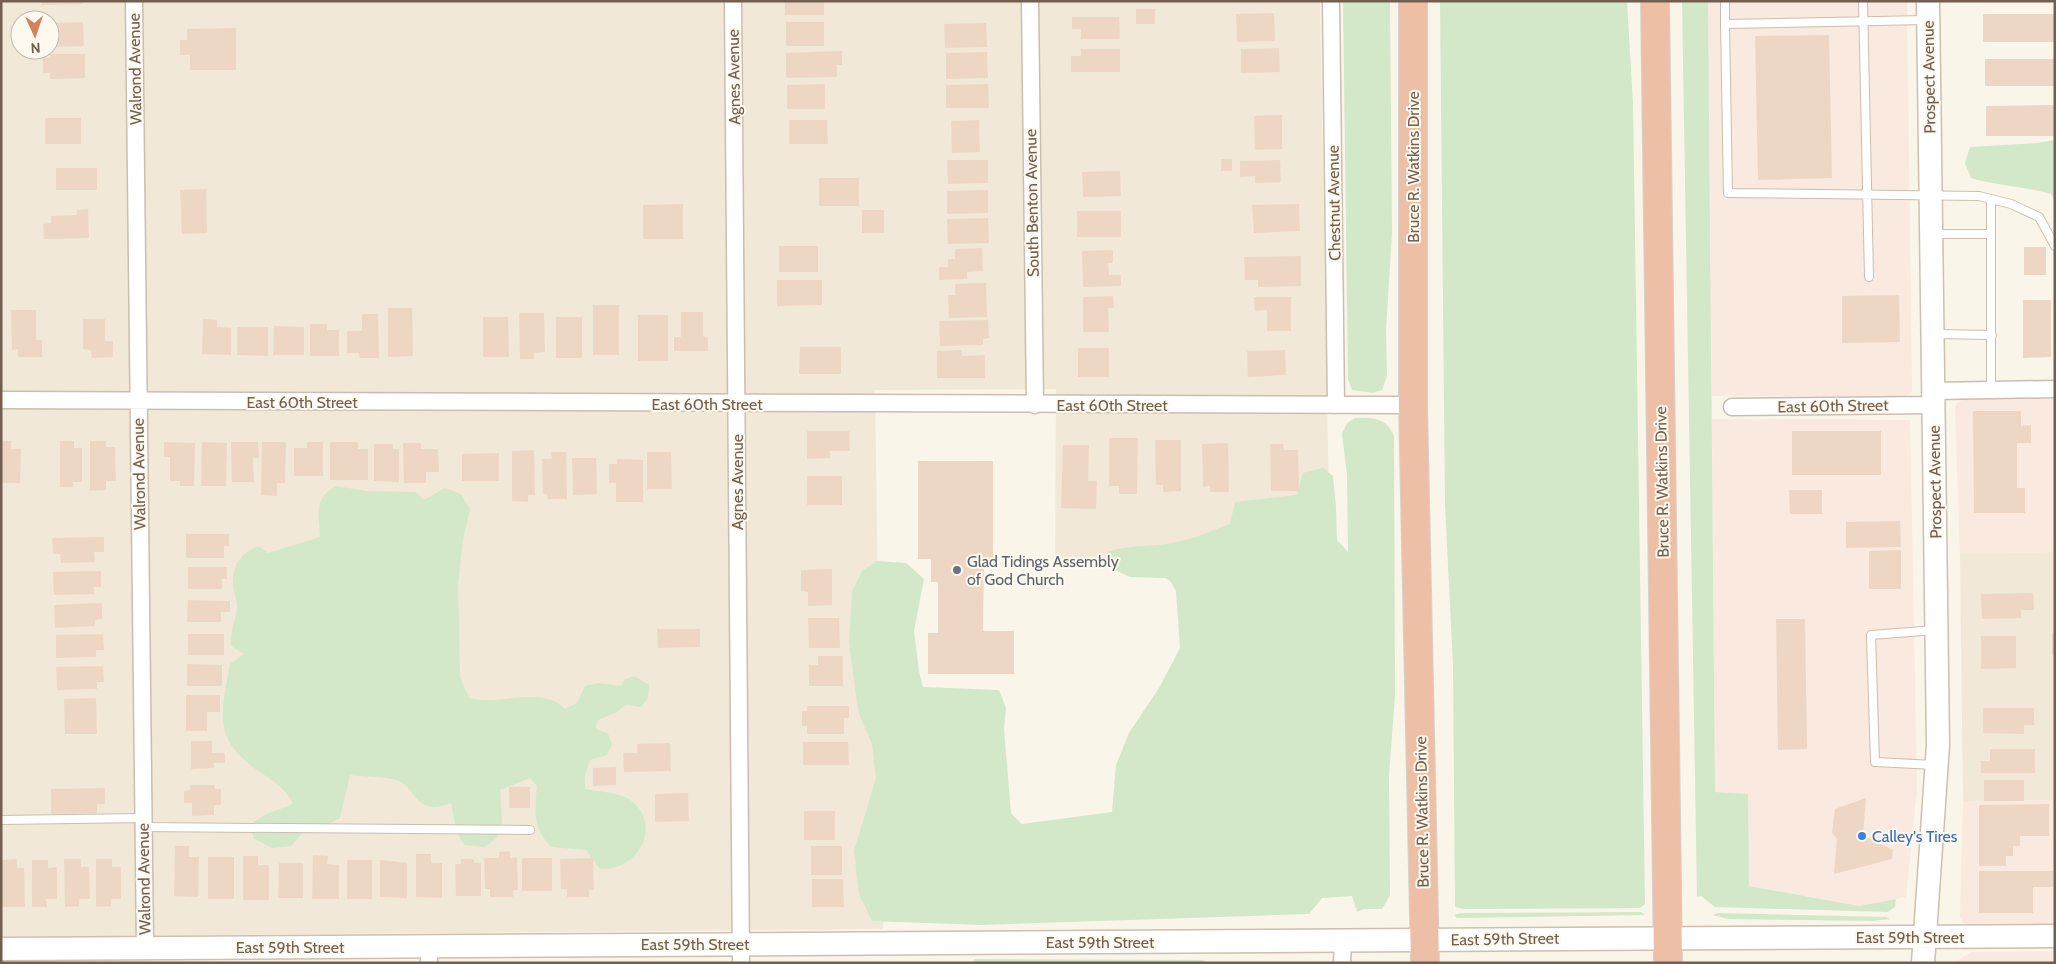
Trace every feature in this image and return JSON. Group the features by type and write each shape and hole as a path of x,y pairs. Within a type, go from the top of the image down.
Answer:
{"highway":[{"name":"Bruce R. Watkins Drive","path":"1413,1 1412,405 1425,951"},
{"name":"Bruce R. Watkins Drive","path":"1656,3 1668,950"}],"street":[{"name":"Walrond Avenue","path":"134,1 145,947"},
{"name":"Agnes Avenue","path":"733,1 741,953"},
{"name":"South Benton Avenue","path":"1030,1 1035,405"},
{"name":"Chestnut Avenue","path":"1331,1 1336,405"},
{"name":"Prospect Avenue","path":"1923,963 1937,765 1937,630 1928,10"},
{"name":"East 60th Street","path":"1732,408 1934,398 1991,390 2055,389"},
{"name":"East 60th Street","path":"1,400 1412,405"},
{"name":"East 59th Street","path":"114,955 145,947 429,954 1668,950 1924,937 2055,936"},
{"path":"1,949 114,955"}],"lane":[{"path":"1725,1 1728,193 1980,196 2011,204 2039,217 2055,246"},
{"path":"1863,1 1869,277"},
{"path":"1725,24 1864,21 1928,10"},
{"path":"1991,199 1991,390"},
{"path":"1931,234 1992,234"},
{"path":"1933,334 1992,335"},
{"path":"1937,630 1871,635 1875,762 1937,765"},
{"path":"1,820 530,830"}],"shaded area":[{"path":"1,1 1320,1 1330,559 1055,562 1056,389 875,390 883,929 1,937"},
{"path":"1708,1 1907,1 1912,391 1906,397 1712,396"},
{"path":"1965,398 2055,399 2055,552 1960,554 1955,409 1956,404"},
{"path":"1712,419 1910,420 1917,788 1906,897 1859,906 1749,886 1748,794 1715,792"},
{"path":"2055,552 2055,800 1963,801 1960,554"},
{"path":"2055,800 2055,927 1966,926 1960,917 1963,801"},
{"path":"2055,951 2055,963 1954,963 1971,952"}],"green space":[{"path":"1343,1 1390,1 1392,233 1386,330 1387,376 1382,390 1373,393 1352,390 1348,379"},
{"path":"1440,1 1627,1 1633,103 1645,904 1640,908 1464,909 1455,907 1453,665 1445,505"},
{"path":"1682,1 1708,1 1715,792 1748,794 1749,886 1859,906 1896,899 1895,907 1888,912 1715,907 1701,896 1697,897"},
{"path":"2055,140 2055,201 2051,194 1971,178 1965,163 1970,147 2037,143"},
{"path":"1355,418 1367,418 1383,422 1394,436 1395,695 1389,775 1390,895 1382,909 1364,909 1357,912 1352,896 1322,898 1309,914 982,925 872,921 859,894 854,851 876,778 872,744 859,714 849,642 852,592 862,571 877,561 906,563 924,579 914,631 923,687 999,690 1006,708 1004,729 1011,813 1022,824 1112,812 1116,765 1129,733 1159,688 1180,648 1176,591 1170,581 1165,578 1130,577 1108,567 1107,552 1129,547 1174,543 1230,524 1235,502 1297,495 1303,473 1323,468 1333,476 1337,540 1348,552 1347,475 1342,434 1347,423"},
{"path":"336,486 366,491 416,492 424,500 445,488 461,494 470,509 463,539 458,584 460,677 469,698 493,700 544,698 555,702 565,709 577,703 585,686 598,683 621,686 625,679 634,676 649,685 648,698 641,707 626,705 617,712 598,720 595,728 608,734 612,744 607,755 590,760 585,775 585,789 622,796 633,802 642,813 645,824 645,836 641,847 624,864 613,868 600,869 586,850 551,847 538,826 536,819 537,786 530,778 500,790 502,822 498,837 485,847 464,845 457,833 451,803 439,807 430,807 423,804 409,789 396,780 350,775 340,818 326,825 306,829 291,846 272,848 253,838 254,823 269,813 293,803 283,789 245,760 234,749 227,737 223,712 230,664 244,654 231,646 231,635 237,604 233,587 234,571 242,556 258,546 268,553 320,537 319,507 324,496"},
{"path":"1641,912 1645,915 1457,918 1454,915 1460,913"},
{"path":"1718,913 1886,917 1890,919 1872,921 1728,919 1713,915"},
{"path":"974,959 1204,960 1204,963 974,963"}],"building":[{"path":"42,1 83,1 83,4 42,5"},
{"path":"785,1 824,1 824,15 785,15"},
{"path":"1136,9 1155,9 1155,24 1136,24"},
{"path":"1274,13 1275,41 1237,42 1236,14"},
{"path":"1983,14 2055,14 2055,42 1983,42"},
{"path":"1072,17 1119,17 1120,39 1081,39 1081,29 1072,29"},
{"path":"83,22 84,46 60,47 60,23"},
{"path":"786,22 824,22 824,46 786,46"},
{"path":"986,23 987,47 945,48 944,24"},
{"path":"236,28 236,70 190,70 190,55 180,55 180,40 187,40 187,29"},
{"path":"1829,35 1832,178 1758,180 1755,36"},
{"path":"1279,48 1280,72 1241,73 1241,49"},
{"path":"1081,49 1120,49 1120,72 1071,72 1071,56 1081,56"},
{"path":"842,51 842,65 837,65 837,77 786,78 786,53"},
{"path":"987,52 988,78 946,79 946,53"},
{"path":"60,54 85,54 85,78 50,79 50,73 43,73 43,60 60,60"},
{"path":"1985,59 2055,59 2055,86 1985,86"},
{"path":"825,84 825,109 787,109 787,85"},
{"path":"988,84 989,108 946,108 946,85"},
{"path":"2055,105 2055,136 1986,136 1986,106"},
{"path":"1282,115 1282,149 1255,150 1254,116"},
{"path":"45,118 81,118 81,144 45,144"},
{"path":"789,120 827,120 828,144 789,144"},
{"path":"979,120 980,152 952,153 951,121"},
{"path":"1221,159 1232,159 1232,171 1221,171"},
{"path":"947,160 988,160 988,183 948,184"},
{"path":"1280,160 1281,182 1255,183 1255,176 1240,177 1240,161"},
{"path":"56,168 97,168 97,190 56,190"},
{"path":"1120,171 1121,196 1083,197 1082,172"},
{"path":"819,178 859,178 859,206 819,206"},
{"path":"206,189 207,233 182,234 180,190"},
{"path":"988,190 988,213 947,214 947,191"},
{"path":"683,204 683,239 643,239 643,205"},
{"path":"1299,204 1300,231 1254,233 1252,205"},
{"path":"88,209 89,238 44,239 43,224 51,223 51,216 77,215 77,210"},
{"path":"862,210 884,210 884,233 862,233"},
{"path":"1077,211 1121,211 1121,237 1077,237"},
{"path":"988,218 989,243 948,244 947,219"},
{"path":"779,246 818,246 818,272 779,272"},
{"path":"2024,247 2046,247 2046,275 2024,275"},
{"path":"982,248 983,271 967,272 967,279 939,280 939,267 948,267 948,259 955,259 955,249"},
{"path":"1113,250 1113,263 1108,263 1109,275 1121,275 1121,286 1083,287 1082,251"},
{"path":"1301,256 1301,286 1258,287 1258,280 1245,280 1244,257"},
{"path":"777,280 822,280 822,305 777,306"},
{"path":"986,283 987,317 949,318 948,295 955,295 955,284"},
{"path":"1899,295 1900,342 1842,343 1842,296"},
{"path":"1113,296 1114,308 1108,308 1109,332 1083,332 1083,297"},
{"path":"1254,297 1291,297 1291,331 1267,331 1267,310 1255,311"},
{"path":"2023,300 2051,300 2051,357 2023,358"},
{"path":"593,305 619,305 619,355 593,355"},
{"path":"388,308 412,308 413,356 388,357"},
{"path":"11,310 36,310 36,340 42,340 42,357 18,357 18,349 12,350"},
{"path":"681,312 703,312 703,336 708,337 708,351 674,351 674,337 681,337"},
{"path":"519,313 544,313 545,352 534,353 534,359 520,359"},
{"path":"362,314 378,314 379,358 360,358 359,353 347,353 347,331 362,331"},
{"path":"638,315 668,315 668,361 638,361"},
{"path":"483,317 508,317 509,357 483,357"},
{"path":"556,317 582,317 582,358 556,358"},
{"path":"83,319 105,319 105,341 113,341 113,357 92,358 91,350 83,349"},
{"path":"203,319 217,320 217,327 231,328 231,355 202,354"},
{"path":"988,320 989,338 983,339 983,345 940,346 939,321"},
{"path":"310,324 327,324 327,330 339,330 339,356 310,356"},
{"path":"274,326 304,327 304,355 273,355"},
{"path":"237,327 268,327 268,356 237,355"},
{"path":"800,347 841,347 841,374 799,374"},
{"path":"1078,348 1109,348 1109,377 1078,377"},
{"path":"962,350 962,356 985,355 985,378 937,378 937,351"},
{"path":"1285,350 1286,375 1248,377 1247,351"},
{"path":"1973,411 2021,411 2021,426 2031,425 2031,443 2017,443 2017,488 2025,488 2025,513 1974,513"},
{"path":"807,431 849,431 850,451 830,451 830,458 807,459"},
{"path":"1792,431 1881,431 1881,475 1792,475"},
{"path":"1109,438 1138,438 1137,494 1119,494 1119,486 1109,486"},
{"path":"1155,440 1181,440 1181,491 1163,492 1163,485 1156,485"},
{"path":"1,441 11,441 11,449 21,449 20,483 1,483"},
{"path":"60,441 74,441 74,448 82,448 82,482 73,482 73,487 60,487"},
{"path":"90,441 106,441 106,447 115,447 116,481 106,481 106,490 90,491"},
{"path":"164,442 195,443 194,486 180,486 180,481 170,481 170,457 164,457"},
{"path":"202,442 227,443 226,486 201,486"},
{"path":"231,442 258,442 259,458 253,458 254,482 232,482"},
{"path":"262,442 286,442 285,483 277,483 277,496 261,495"},
{"path":"307,442 323,442 323,476 294,476 294,448 307,448"},
{"path":"330,442 358,442 358,449 368,449 368,480 330,480"},
{"path":"403,443 421,443 421,449 438,449 439,472 426,472 426,483 404,483"},
{"path":"1228,443 1229,492 1210,492 1210,486 1203,487 1202,444"},
{"path":"374,444 393,444 393,449 399,449 399,482 374,481"},
{"path":"1270,444 1283,444 1284,450 1298,450 1299,491 1271,491"},
{"path":"1063,445 1089,445 1088,481 1097,481 1096,509 1061,508"},
{"path":"534,450 535,495 528,495 528,502 512,501 512,451"},
{"path":"551,452 566,452 567,499 548,499 547,494 543,494 542,459 552,459"},
{"path":"647,452 671,452 672,489 647,489"},
{"path":"499,453 499,481 462,481 462,454"},
{"path":"572,458 596,458 597,494 573,495"},
{"path":"617,459 643,460 643,502 616,502 616,483 609,483 609,464 617,464"},
{"name":"Glad Tidings Assembly of God Church","path":"918,461 993,461 993,558 984,557 983,631 1014,631 1014,674 928,674 928,633 938,633 938,582 931,582 931,559 918,559"},
{"path":"807,476 842,476 842,505 807,505"},
{"path":"1789,490 1822,490 1822,514 1790,514"},
{"path":"1900,521 1901,547 1846,548 1846,522"},
{"path":"186,534 229,534 229,546 224,546 224,558 186,558"},
{"path":"104,537 104,552 94,552 95,562 61,563 60,554 53,554 52,538"},
{"path":"1901,550 1901,589 1869,589 1869,551"},
{"path":"188,567 227,567 227,579 222,579 222,589 188,589"},
{"path":"832,569 832,605 808,606 808,592 801,591 801,570"},
{"path":"101,571 101,587 94,587 94,594 54,595 53,572"},
{"path":"2033,593 2034,610 2021,610 2021,618 1982,619 1981,594"},
{"path":"188,600 230,601 230,612 221,612 221,622 187,622"},
{"path":"102,603 102,619 95,620 95,626 55,628 54,605"},
{"path":"808,618 839,618 840,648 809,648"},
{"path":"1776,619 1805,619 1807,749 1778,750"},
{"path":"657,629 700,629 700,647 658,648"},
{"path":"2052,633 2055,633 2055,655 2052,655"},
{"path":"103,634 104,650 96,650 96,657 56,658 56,635"},
{"path":"188,634 224,634 224,655 188,655"},
{"path":"1981,636 2016,636 2016,668 1981,669"},
{"path":"818,656 843,656 843,686 809,686 809,665 818,665"},
{"path":"187,664 222,665 222,686 187,686"},
{"path":"103,666 104,682 97,682 97,689 57,690 56,667"},
{"path":"186,695 220,695 220,712 207,712 207,731 186,731"},
{"path":"96,698 97,734 65,734 64,699"},
{"path":"807,706 849,706 849,718 844,718 844,734 807,734 807,726 802,726 802,711 807,711"},
{"path":"1983,708 2034,708 2034,725 2024,725 2024,734 1983,733"},
{"path":"191,741 212,741 212,753 225,753 225,763 214,763 214,768 191,769"},
{"path":"803,742 848,742 849,765 803,765"},
{"path":"670,743 671,771 624,772 623,753 637,753 637,744"},
{"path":"1990,749 2035,749 2035,773 1981,773 1981,761 1990,761"},
{"path":"616,767 616,785 593,786 593,768"},
{"path":"1984,780 2024,780 2024,801 1984,801"},
{"path":"190,785 215,785 215,789 221,789 221,805 214,805 214,815 192,816 192,803 184,803 184,791 190,790"},
{"path":"509,787 530,787 530,808 509,808"},
{"path":"105,788 105,804 97,804 97,813 51,814 51,789"},
{"path":"688,793 689,821 655,822 655,794"},
{"path":"1866,798 1863,835 1893,850 1892,859 1834,874 1837,839 1832,833 1835,809"},
{"path":"2049,804 2049,836 2020,836 2020,846 2013,846 2013,856 2006,856 2006,866 1979,866 1979,805"},
{"path":"804,811 835,811 835,840 804,840"},
{"path":"175,846 189,846 189,857 199,857 198,897 174,896"},
{"path":"811,846 842,846 842,875 811,875"},
{"path":"510,851 510,858 517,857 518,890 513,890 513,897 490,897 490,889 485,889 484,858 499,858 499,852"},
{"path":"416,854 431,854 431,863 442,863 442,898 416,897"},
{"path":"313,855 328,856 327,864 339,865 339,899 312,899"},
{"path":"243,856 258,856 258,865 269,865 269,900 243,900"},
{"path":"208,857 234,857 234,899 208,899"},
{"path":"522,858 552,858 552,891 522,891"},
{"path":"593,858 594,890 589,890 589,897 567,897 567,889 561,889 560,859"},
{"path":"17,859 17,868 24,868 25,907 2,907 1,860"},
{"path":"64,859 81,859 81,867 89,867 90,899 79,899 79,906 65,907"},
{"path":"96,859 112,859 112,867 121,867 121,899 111,899 111,906 96,907"},
{"path":"461,859 474,859 474,863 481,863 481,896 456,896 455,864 461,864"},
{"path":"32,860 48,860 48,868 57,867 57,899 46,899 47,907 32,907"},
{"path":"347,860 372,860 372,899 347,899"},
{"path":"380,860 407,863 407,898 380,897"},
{"path":"279,863 303,863 303,898 278,898"},
{"path":"1979,871 2053,871 2053,887 2033,887 2033,913 1979,913"},
{"path":"812,879 843,879 844,907 812,907"}],"place":[{"name":"Glad Tidings Assembly of God Church","path":"957,570"},
{"name":"Calley's Tires","path":"1862,836"}]}
